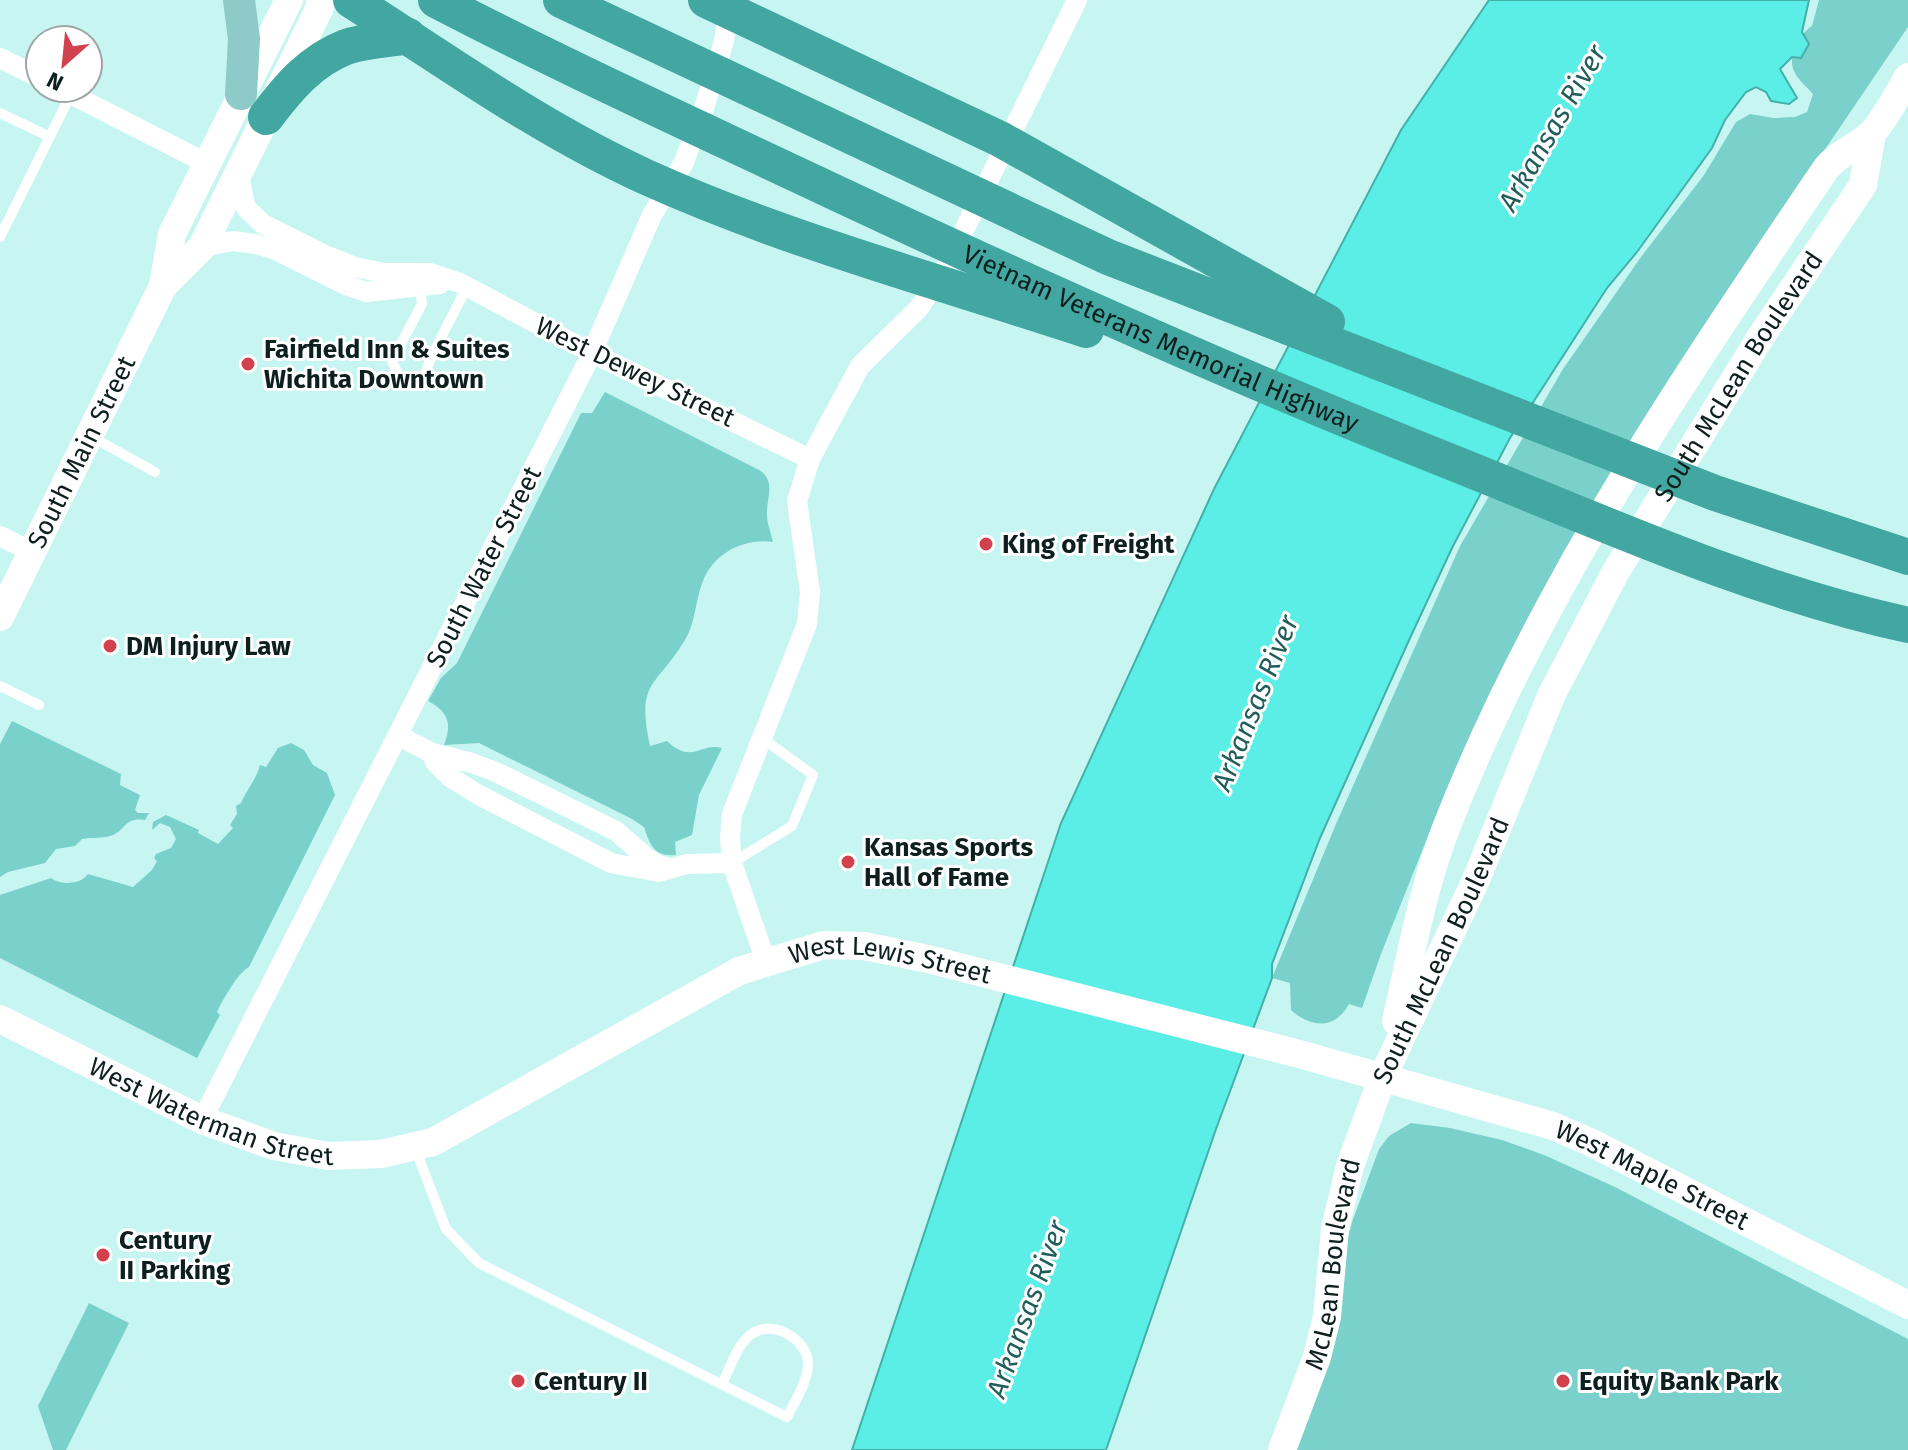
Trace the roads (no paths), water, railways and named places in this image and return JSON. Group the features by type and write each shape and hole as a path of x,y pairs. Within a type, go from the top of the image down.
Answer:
{"highway":[{"path":"351,0 525,113 645,176 771,229 1308,405"},
{"name":"Vietnam Veterans Memorial Highway","path":"436,0 533,50 980,261 1308,405 1792,594 1908,625"},
{"name":"Vietnam Veterans Memorial Highway","path":"561,0 1108,257 1715,493 1842,538 1908,557"},
{"path":"706,0 1000,139 1440,385"},
{"path":"254,105 291,84 313,65 347,47 408,36"}],"main road":[{"path":"239,0 254,105"}],"street":[{"name":"South Main Street","path":"163,286 202,247 238,173 254,105 289,0"},
{"name":"South Main Street","path":"0,617 163,286 172,234 206,163 254,105 320,7 320,0"},
{"name":"South Water Street","path":"202,1120 592,353 652,215 684,162 724,41 729,0"},
{"path":"766,962 732,863 732,814 807,624 810,592 797,501 810,459 860,366 919,308 946,267 1077,0"},
{"path":"0,58 24,70"},
{"name":"South McLean Boulevard","path":"1383,1076 1429,879 1447,825 1483,740 1531,644 1575,563 1659,423 1828,165 1898,113 1908,77"},
{"path":"90,104 206,163"},
{"name":"South McLean Boulevard","path":"1383,1076 1476,880 1552,694 1615,573 1729,388 1863,185 1872,133"},
{"name":"West Dewey Street","path":"238,173 246,208 263,224 325,255 355,267 384,273 430,273 463,285 592,353 810,459"},
{"path":"202,247 233,241 256,244 276,250 366,292 463,285"},
{"path":"0,536 32,552"},
{"path":"399,736 432,753 496,772 616,831 647,858 670,868"},
{"path":"432,753 435,762 450,777 477,794 611,863 659,872 687,864 732,863"},
{"name":"West Lewis Street","path":"424,1144 739,971 824,945 864,946 928,959 1383,1076"},
{"name":"West Waterman Street","path":"0,1019 202,1120 274,1146 328,1156 381,1154 424,1144"},
{"name":"West Maple Street","path":"1383,1076 1553,1126 1579,1137 1908,1305"},
{"name":"McLean Boulevard","path":"1282,1450 1320,1343 1327,1317 1335,1229 1342,1197 1383,1076"}],"lane":[{"path":"0,237 5,214 50,137 61,104"},
{"path":"0,113 50,137"},
{"path":"420,286 422,304 392,361 399,376 410,383 425,374 463,285"},
{"path":"90,436 155,472"},
{"path":"0,686 39,705"},
{"path":"732,863 792,826 813,775 762,738"},
{"path":"424,1144 446,1229 479,1263 787,1417 806,1379 808,1362 802,1346 793,1336 767,1328 751,1333 742,1344 722,1384"}],"water":[{"name":"Arkansas River","path":"1489,0 1809,0 1802,32 1809,44 1801,58 1792,57 1780,69 1797,98 1789,104 1771,101 1766,92 1756,87 1746,92 1725,120 1712,148 1607,288 1510,438 1452,548 1320,838 1272,964 1272,978 1216,1129 1106,1450 852,1450 1061,823 1214,489 1401,130"}],"place":[{"name":"Fairfield Inn & Suites Wichita Downtown","path":"248,364"},
{"name":"King of Freight","path":"986,544"},
{"name":"DM Injury Law","path":"110,646"},
{"name":"Kansas Sports Hall of Fame","path":"848,862"},
{"name":"Century II Parking","path":"103,1255"},
{"name":"Century II","path":"518,1381"},
{"name":"Equity Bank Park","path":"1563,1381"}]}
